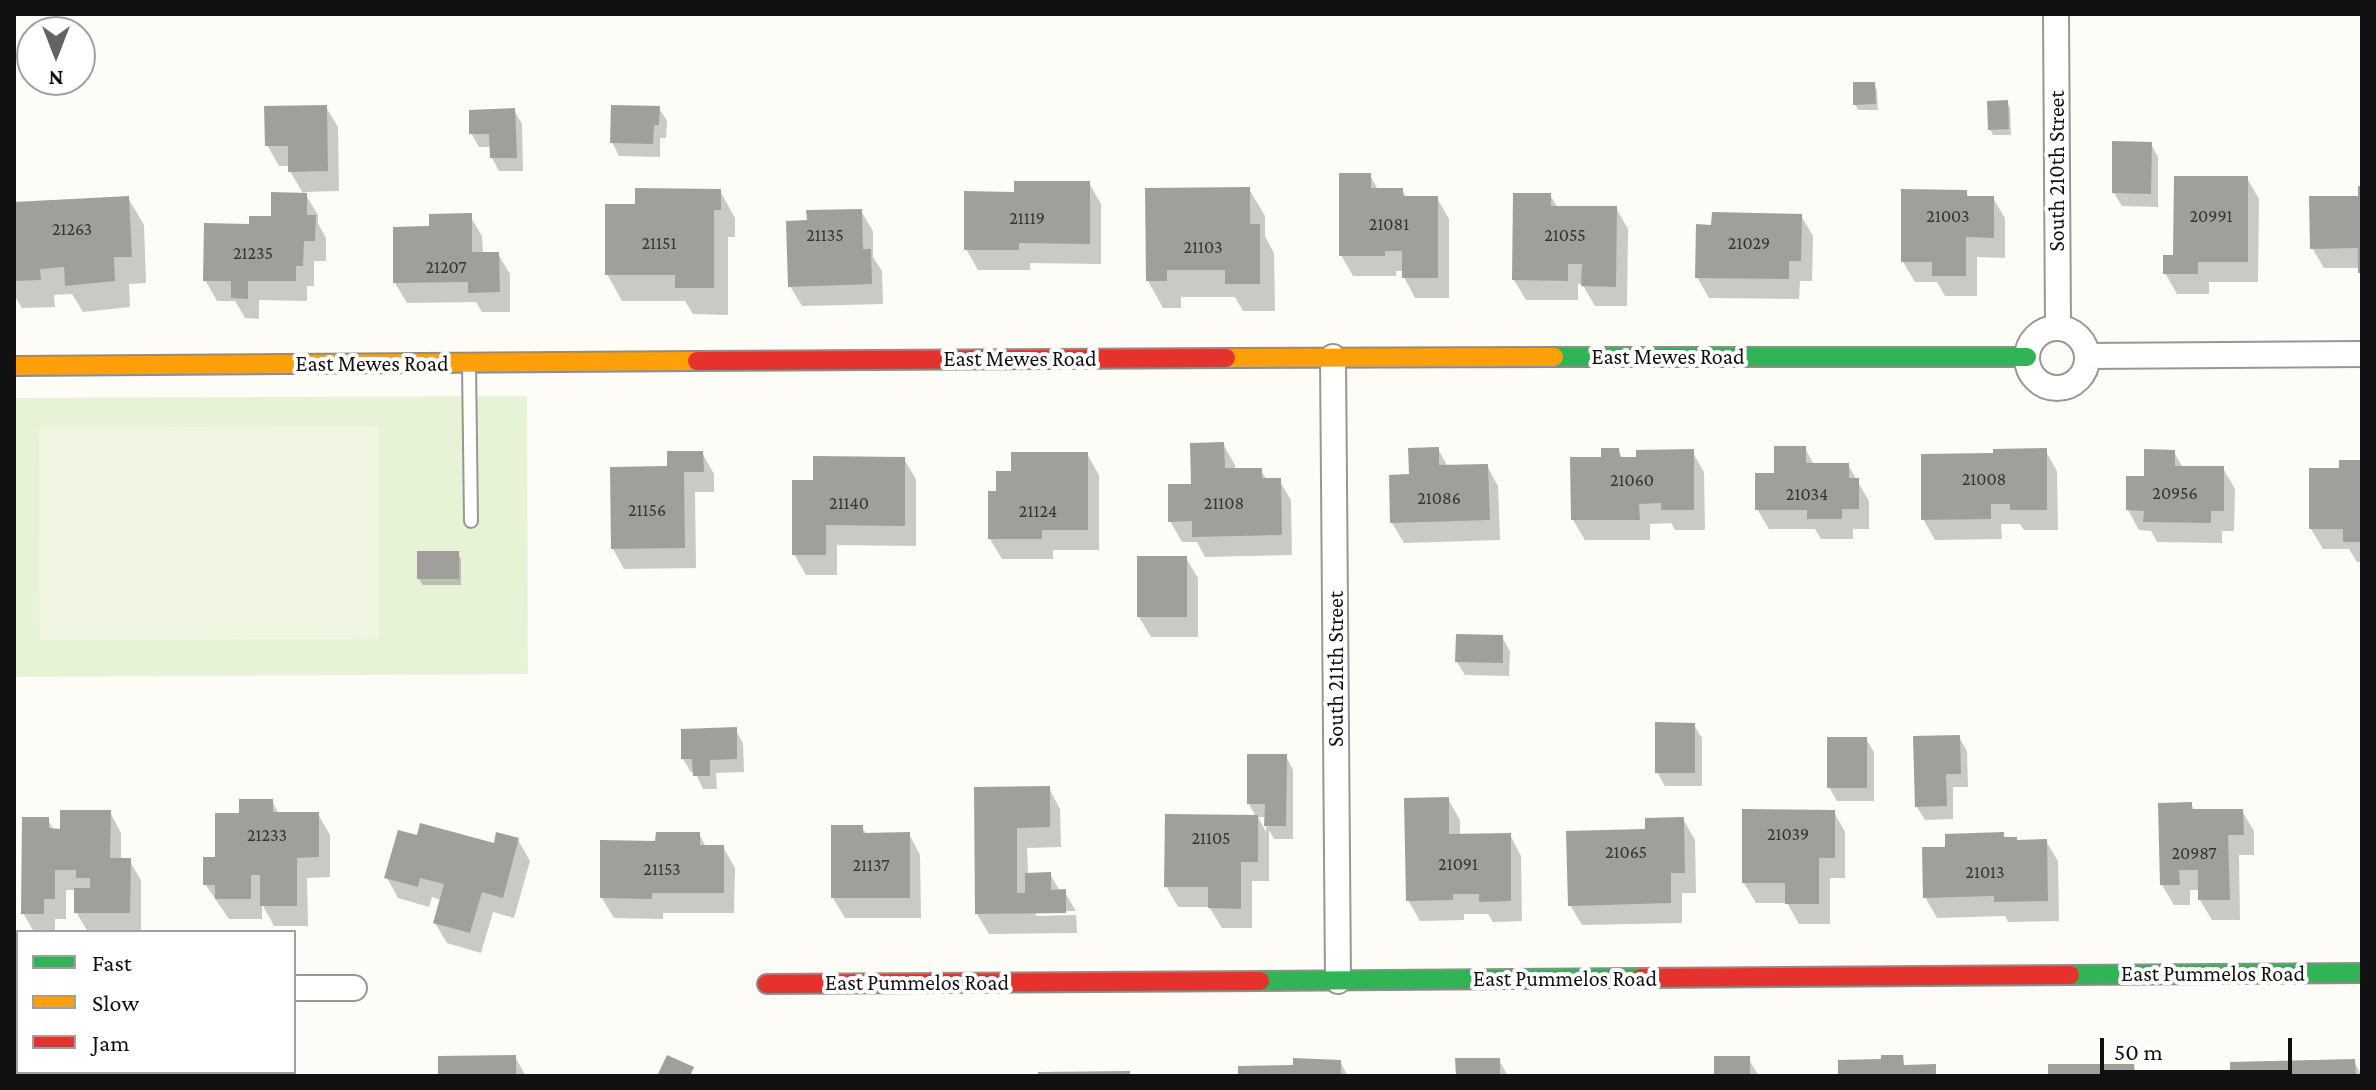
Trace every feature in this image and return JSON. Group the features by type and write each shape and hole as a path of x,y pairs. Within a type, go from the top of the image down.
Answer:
{"street":[{"name":"South 210th Street","path":"2056,14 2058,328"},
{"path":"2058,328 2075,333 2086,347 2087,356 2087,366 2076,382 2058,388 2048,387 2032,375 2027,357 2036,336 2058,328"},
{"path":"2087,356 2362,354"},
{"name":"East Mewes Road","path":"14,366 1333,357 2027,357"},
{"name":"South 211th Street","path":"1333,357 1338,981"},
{"name":"East Pummelos Road","path":"767,984 2362,973"},
{"path":"296,988 354,988"}],"lane":[{"path":"469,363 471,521"}],"green space":[{"path":"527,396 528,674 14,677 14,398"},
{"path":"379,426 379,639 40,640 39,428"}],"building":[{"path":"1853,82 1875,82 1876,104 1853,105"},
{"path":"2008,100 2009,129 1988,130 1987,101"},
{"path":"327,105 328,171 288,172 288,146 265,146 264,106"},
{"path":"611,105 660,106 659,125 654,125 653,144 610,143"},
{"path":"515,108 517,158 490,158 489,134 469,134 469,110"},
{"path":"2112,141 2152,142 2151,194 2112,193"},
{"path":"1339,173 1371,173 1371,188 1403,188 1403,196 1438,196 1438,278 1402,278 1402,251 1385,251 1385,256 1339,256"},
{"path":"2174,176 2248,176 2248,262 2198,262 2198,274 2163,274 2163,255 2173,255"},
{"path":"1014,181 1090,181 1090,244 1019,243 1019,250 964,250 964,191 1014,192"},
{"path":"2358,186 2362,186 2362,273 2358,273 2358,248 2310,249 2309,196 2358,196"},
{"path":"1250,187 1250,224 1260,224 1260,284 1225,284 1225,270 1167,270 1167,281 1146,281 1145,188"},
{"path":"635,188 721,189 721,210 714,210 714,288 675,288 675,275 605,275 605,204 635,204"},
{"path":"1901,189 1967,190 1967,196 1994,196 1994,238 1966,237 1966,276 1932,276 1932,262 1901,262"},
{"path":"271,192 307,193 307,215 316,215 315,241 304,241 303,266 296,266 296,281 248,281 248,299 231,298 231,281 203,281 204,223 249,224 249,216 271,216"},
{"path":"1513,193 1551,193 1551,206 1617,206 1616,287 1581,286 1582,264 1568,264 1568,281 1512,280"},
{"path":"129,196 132,257 114,257 115,281 65,286 64,267 40,269 41,280 14,281 14,202"},
{"path":"862,209 863,249 871,249 872,284 788,287 786,221 807,220 806,210"},
{"path":"1712,212 1802,214 1801,261 1789,261 1789,279 1695,278 1696,224 1711,225"},
{"path":"472,213 472,252 499,252 500,292 468,293 468,282 393,283 393,227 429,226 429,214"},
{"path":"1224,442 1225,468 1262,468 1262,478 1281,478 1282,535 1192,537 1192,521 1168,522 1168,484 1191,484 1190,443"},
{"path":"1774,446 1806,446 1806,463 1849,463 1849,478 1859,478 1859,509 1842,509 1842,519 1807,519 1807,510 1755,510 1755,473 1774,473"},
{"path":"1439,447 1439,465 1488,464 1490,520 1390,523 1389,475 1409,474 1408,448"},
{"path":"1601,448 1619,448 1620,457 1636,457 1636,450 1694,449 1694,510 1661,510 1661,503 1639,504 1640,520 1571,520 1570,457 1601,457"},
{"path":"2047,448 2047,510 2010,510 2010,504 1991,504 1991,519 1921,520 1921,454 1993,453 1993,449"},
{"path":"2144,449 2175,450 2175,466 2224,466 2224,511 2211,511 2211,523 2143,522 2144,511 2126,510 2126,476 2144,476"},
{"path":"667,451 703,451 704,472 684,472 685,548 611,549 610,467 667,466"},
{"path":"1011,452 1088,452 1088,530 1042,530 1042,539 988,539 988,491 996,491 996,471 1011,471"},
{"path":"813,456 905,457 905,526 826,525 826,555 792,555 792,480 813,480"},
{"path":"2339,460 2362,460 2362,542 2343,542 2343,529 2309,529 2309,468 2339,468"},
{"path":"417,551 459,551 459,579 417,579"},
{"path":"1137,556 1187,556 1187,617 1137,617"},
{"path":"1456,634 1503,635 1503,663 1455,662"},
{"path":"1655,722 1695,723 1695,773 1655,773"},
{"path":"737,727 737,759 710,760 710,776 693,776 692,759 681,759 681,729"},
{"path":"1960,735 1961,774 1946,774 1947,806 1915,807 1913,736"},
{"path":"1827,737 1867,737 1867,788 1827,788"},
{"path":"1247,754 1287,754 1286,826 1264,826 1265,804 1247,804"},
{"path":"1050,786 1050,827 1017,828 1017,893 1025,893 1025,873 1051,872 1051,890 1066,889 1066,913 975,914 974,787"},
{"path":"1449,797 1449,834 1511,833 1511,901 1479,902 1479,894 1453,894 1453,900 1406,901 1404,798"},
{"path":"239,799 273,799 273,812 319,812 319,857 297,858 297,906 260,906 260,875 251,875 251,899 215,899 215,885 203,885 203,857 215,857 215,813 239,813"},
{"path":"2192,802 2192,809 2243,809 2244,835 2228,835 2230,900 2198,900 2198,870 2179,870 2180,885 2160,885 2158,803"},
{"path":"1742,809 1835,810 1835,858 1819,858 1819,904 1785,904 1785,883 1742,883"},
{"path":"60,810 111,810 110,858 131,858 130,913 74,913 74,888 90,888 90,878 76,878 76,870 55,870 55,899 44,899 44,914 21,914 22,817 49,817 49,828 60,829"},
{"path":"1165,814 1258,815 1258,862 1241,862 1241,909 1208,908 1208,887 1164,887"},
{"path":"1684,817 1685,873 1671,873 1671,903 1568,906 1566,831 1645,829 1645,818"},
{"path":"420,823 494,843 496,832 519,838 503,898 482,892 470,933 433,923 444,884 420,878 418,887 384,878 398,830 417,835"},
{"path":"831,825 863,825 863,833 910,832 910,898 831,898"},
{"path":"656,832 700,832 700,845 724,845 724,893 652,893 652,899 600,898 600,840 655,841"},
{"path":"2004,832 2004,837 2017,837 2017,840 2047,839 2048,901 1994,902 1994,896 1923,898 1922,847 1945,847 1945,834"},
{"path":"516,1055 516,1076 438,1076 438,1056"},
{"path":"667,1055 694,1067 690,1076 657,1076"},
{"path":"1881,1055 1903,1055 1904,1065 1936,1064 1936,1076 1838,1076 1838,1060 1881,1059"},
{"path":"1714,1056 1750,1056 1750,1076 1714,1076"},
{"path":"1293,1058 1341,1060 1341,1076 1238,1076 1238,1066 1293,1065"},
{"path":"1455,1058 1500,1058 1500,1076 1456,1076"},
{"path":"2355,1059 2356,1076 2230,1076 2230,1062"},
{"path":"2048,1064 2134,1064 2135,1076 2048,1076"},
{"path":"1130,1071 1130,1076 1038,1076 1038,1072"},
{"path":"16,1074 52,1074 52,1076"},
{"path":"212,1074 245,1074 245,1076"}],"traffic: fast":[{"path":"1554,357 2027,357"},
{"path":"2070,975 2362,973"},
{"path":"1260,981 1641,978"}],"traffic: slow":[{"path":"1226,358 1554,357"},
{"path":"14,366 697,361"}],"traffic: jam":[{"path":"697,361 1226,358"},
{"path":"1641,978 2070,975"},
{"path":"767,984 1260,981"}]}
